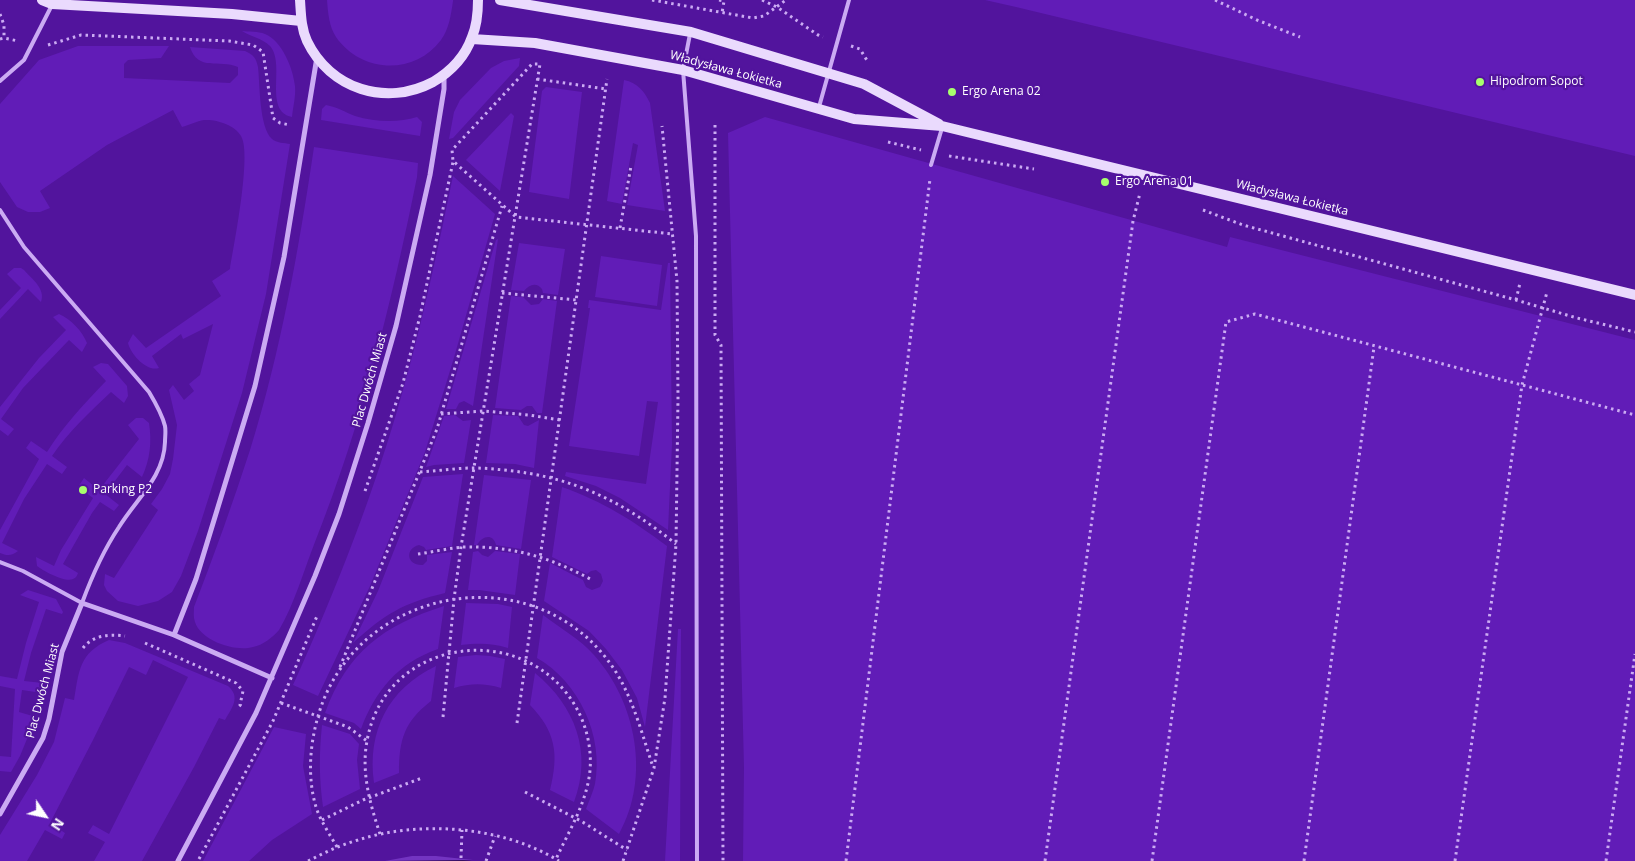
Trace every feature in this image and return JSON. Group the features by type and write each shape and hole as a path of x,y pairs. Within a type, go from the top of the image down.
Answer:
{"street":[{"path":"300,0 301,21 307,40 317,57 337,77 362,90 391,94 419,89 444,76 460,59 472,39 478,18 478,0"},
{"name":"Władysława Łokietka","path":"500,0 690,32 864,84 942,126"},
{"path":"49,1 301,21"},
{"name":"Władysława Łokietka","path":"472,39 535,43 683,70 854,119 942,126 1552,274 1635,296"},
{"path":"174,635 196,579 255,386 284,257 317,57"},
{"name":"Plac Dwóch Miast","path":"178,861 250,725 272,678 319,567 338,514 368,423 396,326 430,175 444,89 444,76"},
{"path":"82,603 174,635 272,678"},
{"name":"Plac Dwóch Miast","path":"0,814 43,738 62,652 82,603"}],"lane":[{"path":"819,109 849,0"},
{"path":"0,81 24,60 49,1"},
{"path":"690,32 683,70 696,236 697,861"},
{"path":"931,165 942,126"},
{"path":"0,210 24,247 149,392 158,408 165,427 164,450 160,468 152,482 119,526 94,571 82,603 23,571 0,562"}],"path":[{"path":"652,0 753,18 764,16 786,0"},
{"path":"719,0 724,2 722,13"},
{"path":"762,0 777,7"},
{"path":"1215,0 1300,37"},
{"path":"0,14 4,25 1,37 45,46 81,35 229,41 253,45 262,52 274,118 280,123 293,126"},
{"path":"443,718 448,653 461,547 516,217 540,64 532,64 452,150 454,161 516,217 672,234"},
{"path":"537,79 606,89"},
{"path":"517,723 608,79"},
{"path":"715,125 715,335 721,345 723,861"},
{"path":"624,861 654,768 665,698 676,544 677,281 662,126"},
{"path":"879,139 934,153 1042,170"},
{"path":"846,861 931,165"},
{"path":"620,228 631,166"},
{"path":"1045,861 1132,221 1144,175"},
{"path":"1131,191 1148,195"},
{"path":"337,847 322,820 315,801 311,773 313,736 317,717 326,693 339,670 420,472 441,414 502,206"},
{"path":"1198,208 1243,225 1635,332"},
{"path":"1455,861 1522,385 1552,274"},
{"path":"502,293 577,300"},
{"path":"1152,861 1226,322 1255,314 1374,347 1635,414"},
{"path":"1304,861 1374,347"},
{"path":"441,414 483,411 560,420"},
{"path":"420,472 474,468 552,477 606,497 639,517 676,544"},
{"path":"418,554 461,547 489,547 541,556 569,567 592,580"},
{"path":"339,670 356,649 385,625 427,605 454,599 480,597 507,600 533,607 551,614 586,637 613,668 632,704 654,768"},
{"path":"81,652 84,646 100,636 115,635 129,637"},
{"path":"138,640 236,683 243,691 240,705"},
{"path":"308,861 337,847 380,834 444,829 495,836 530,847 558,860 585,797 590,777 590,756 587,736 581,717 571,699 550,676 525,660 500,651 474,649 448,653 425,662 396,684 387,695 374,717 367,741 366,769 370,797 380,834"},
{"path":"1606,861 1635,654"},
{"path":"281,703 348,727 367,741"},
{"path":"322,820 370,797 422,778"},
{"path":"525,792 575,818 627,850"},
{"path":"461,858 462,830"},
{"path":"486,861 495,836"}],"shaded area":[{"path":"327,0 453,1 446,31 430,52 417,60 388,66 359,58 347,49 336,37 332,28 328,15"},
{"name":"Hipodrom Sopot","path":"985,0 1635,0 1635,156 1016,7"},
{"path":"242,31 265,34 277,43 286,56 295,86 292,117 283,113 279,106 276,64 270,46 264,41"},
{"path":"78,46 169,46 161,58 128,60 124,64 124,78 230,83 238,75 238,67 198,60 190,47 245,51 253,55 258,67 262,116 268,133 272,139 278,142 290,144 266,294 242,393 198,531 181,576 172,592 158,601 138,606 118,601 107,591 104,585 105,574 114,578 158,510 151,504 170,474 177,425 169,390 173,385 184,400 194,391 189,384 200,375 213,324 183,339 181,334 152,356 159,368 154,369 140,362 132,353 128,343 133,334 146,348 221,296 212,281 230,269 241,200 244,146 241,136 230,126 204,120 182,127 173,110 107,145 40,191 50,208 40,212 28,212 17,207 0,182 0,104 39,60"},
{"path":"520,58 519,66 453,138 449,139 454,112 460,100 491,68 504,61"},
{"path":"624,80 640,88 650,103 665,211 627,205 638,145 633,143 622,204 607,201"},
{"path":"546,87 582,92 569,199 529,192 542,91"},
{"path":"326,105 370,120 394,121 417,117 422,122 420,136 321,120 322,109"},
{"path":"511,113 514,116 500,191 466,160"},
{"path":"765,117 1227,247 1230,237 1635,340 1635,861 743,861 744,767 728,133"},
{"path":"314,147 418,163 417,177 386,316 361,407 332,498 298,587 289,610 276,633 260,645 237,648 220,644 204,635 198,629 195,622 194,607 244,470 271,375 288,299"},
{"path":"453,176 495,214 425,452 370,586 318,696 293,685 354,540 392,428 424,311"},
{"path":"498,239 473,406 464,401 459,403 456,409 446,409 496,240"},
{"path":"519,243 565,249 558,295 543,293 540,287 535,285 531,285 524,291 511,290"},
{"path":"601,256 662,265 657,306 595,297"},
{"path":"668,263 670,263 672,444 668,530 620,498 596,486 565,476 566,472 646,484 658,402 647,401 639,456 569,446 590,308 588,308 589,300 661,310"},
{"path":"14,268 24,270 37,284 42,293 41,302 28,289 0,319 0,310 21,288 7,274"},
{"path":"511,296 523,297 531,305 539,304 543,299 557,301 542,413 537,413 532,406 527,406 521,410 495,408"},
{"path":"59,314 76,326 87,343 82,352 69,340 23,388 1,419 14,429 8,436 0,430 0,407 39,358 66,330 53,317"},
{"path":"101,363 108,364 127,386 128,396 124,403 111,392 65,439 52,456 67,467 62,474 47,464 24,499 2,543 18,551 9,555 0,553 0,530 39,459 26,448 31,441 47,452 67,424 106,381 93,367"},
{"path":"455,415 463,421 471,420 464,463 426,467 444,416"},
{"path":"493,415 518,416 524,425 528,426 539,420 534,468 515,464 486,463"},
{"path":"136,418 143,418 149,423 150,430 149,457 142,477 127,465 105,494 119,505 114,511 100,502 92,513 63,564 78,573 76,577 70,580 65,579 40,568 37,566 36,557 54,566 61,550 93,498 78,487 84,478 99,490 139,439 128,425"},
{"path":"463,474 452,546 426,550 419,545 414,547 409,553 409,557 414,563 423,565 427,561 427,555 452,552 445,593 417,601 395,611 375,624 353,643 378,591 423,477"},
{"path":"484,475 531,480 521,549 496,545 495,541 490,537 484,538 477,545 474,545"},
{"path":"562,487 617,512 667,546 645,727 637,698 622,670 606,649 589,631 544,601 550,563 583,580 586,587 592,590 600,587 603,581 601,574 596,570 587,574 552,557"},
{"path":"478,551 488,557 495,551 520,554 515,595 468,590 473,552"},
{"path":"28,590 56,599 63,612 62,614 46,609 24,681 43,683 42,693 22,690 19,712 36,717 20,756 11,772 0,771 0,756 11,757 15,689 0,686 0,676 17,679 39,602 20,595"},
{"path":"466,603 498,604 512,607 508,648 485,644 461,645"},
{"path":"444,606 438,649 411,662 390,680 373,702 361,729 354,723 325,713 344,673 356,657 370,644 403,622"},
{"path":"543,615 594,655 620,695 629,717 636,765 634,789 629,812 619,834 586,809 595,784 597,766 596,747 592,729 576,696 552,668 537,658"},
{"path":"678,629 681,629 680,861 665,861"},
{"path":"109,640 125,643 228,686 234,694 234,703 225,720 219,718 142,861 94,861 105,842 88,833 93,825 109,834 188,677 153,660 146,675 129,667 50,823 65,833 62,839 45,830 27,861 0,861 0,835 37,775 54,742 65,698 74,700 79,672 86,657 99,645"},
{"path":"476,655 505,659 501,688 478,684 454,688 458,657"},
{"path":"436,666 431,701 415,716 405,732 400,751 399,773 374,783 374,746 384,714 393,699 405,687 419,675"},
{"path":"535,673 561,700 577,731 582,765 574,802 550,790 554,765 553,744 545,725 530,705"},
{"path":"322,725 350,734 359,744 357,760 360,789 323,807 320,766"},
{"path":"274,727 306,734 303,766 312,814 272,840 249,861 203,861"}],"building":[{"path":"412,856 436,856 473,860 385,861"}],"place":[{"name":"Hipodrom Sopot","path":"1480,82"},
{"name":"Ergo Arena 02","path":"952,92"},
{"name":"Ergo Arena 01","path":"1105,182"},
{"name":"Parking P2","path":"83,490"}]}
